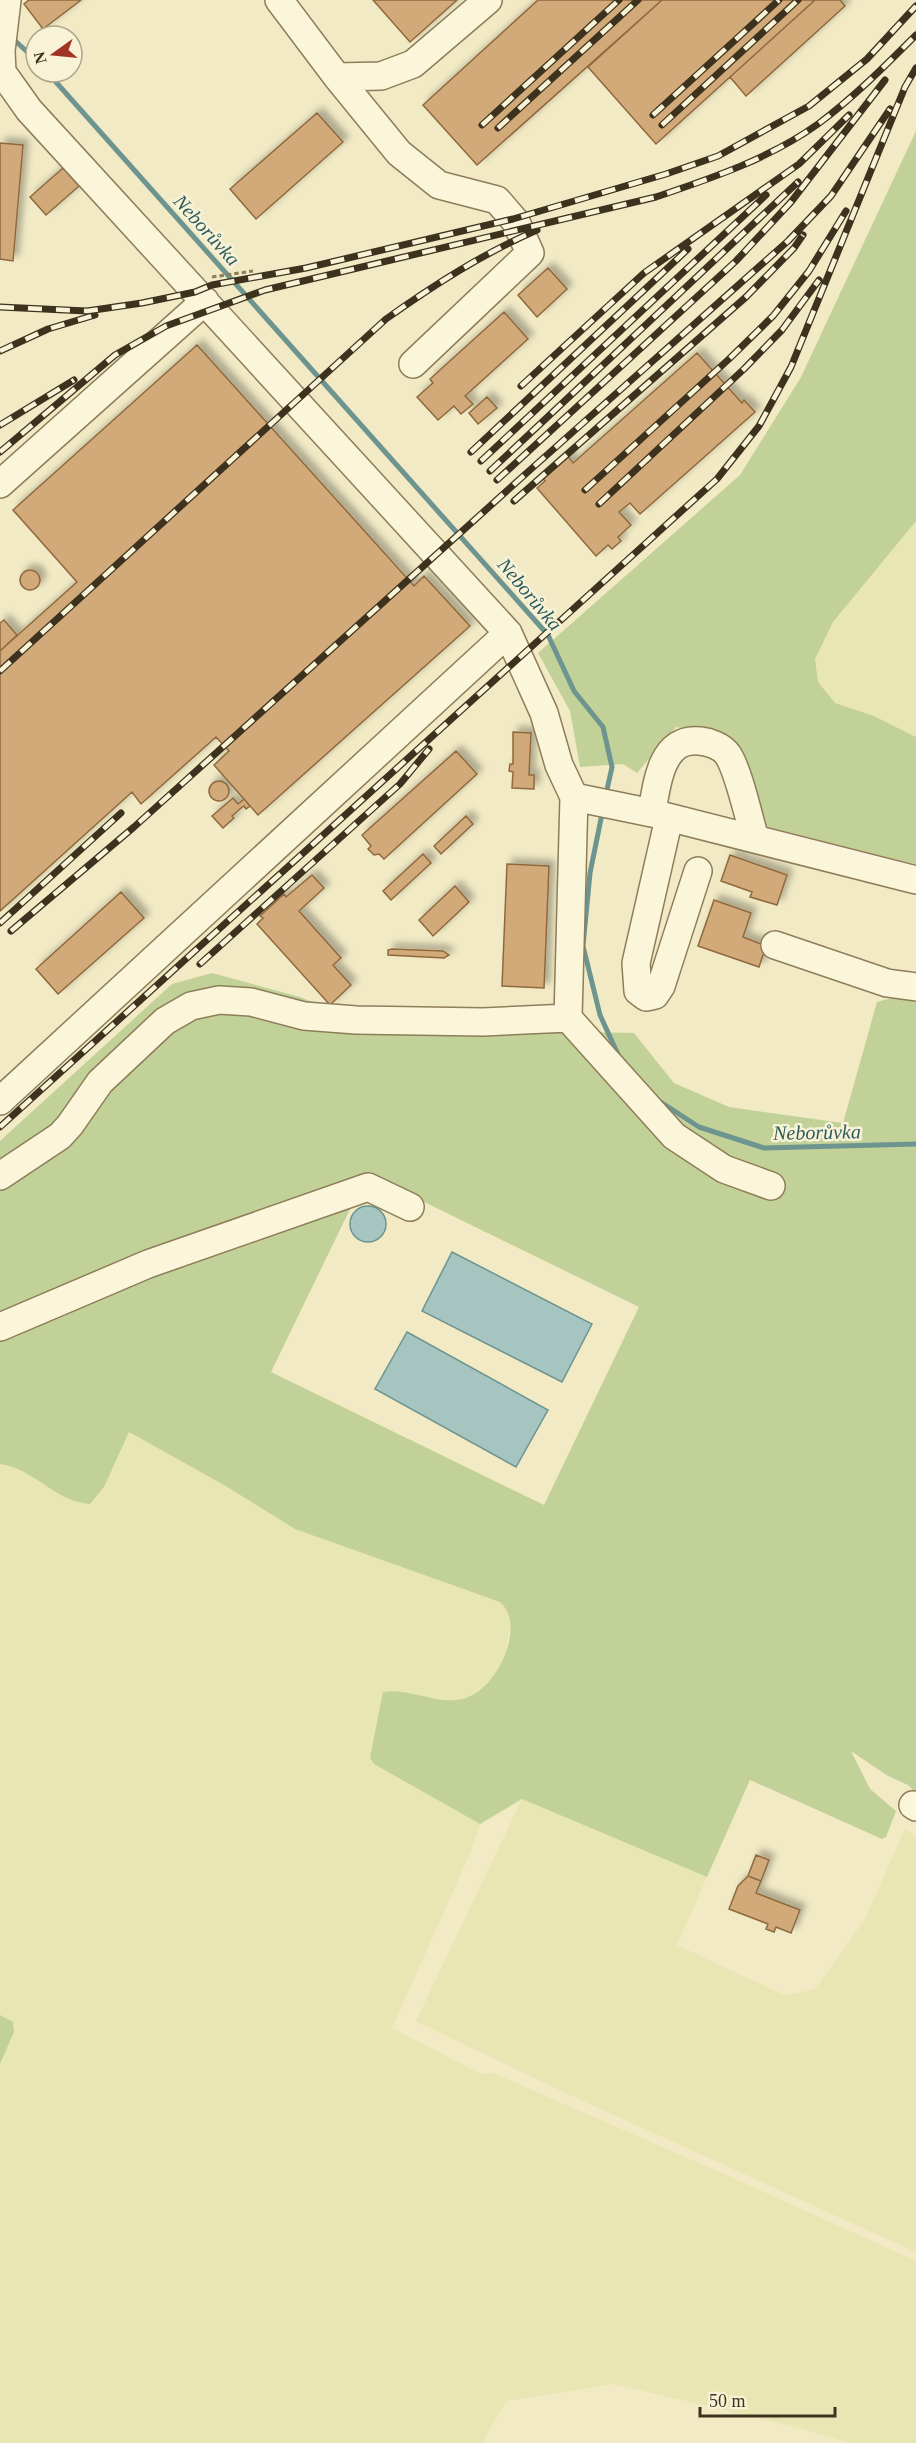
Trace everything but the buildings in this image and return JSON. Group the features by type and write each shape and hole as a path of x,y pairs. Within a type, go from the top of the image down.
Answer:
{"street":[{"path":"279,0 337,77 399,153 439,185 497,200 516,222 530,253 413,364"},
{"path":"337,77 381,76 413,64 488,0"},
{"path":"6,6 1,51 2,72 29,110 204,290 508,633 544,713 559,765 579,798 568,1018 674,1136 724,1169 771,1186"},
{"path":"2,478 204,290"},
{"path":"0,1101 508,633"},
{"path":"698,871 661,986 655,995 646,998 638,991 636,963 649,813 658,774 671,750 690,740 711,742 728,754 755,839"},
{"path":"579,798 916,879"},
{"path":"775,945 887,983 916,987"},
{"path":"0,1176 60,1136 100,1082 165,1022 191,1006 219,1000 251,1002 304,1016 356,1020 483,1022 568,1018"},
{"path":"0,1327 148,1264 368,1187 410,1207"}],"path":[{"path":"204,290 253,271"}],"shaded area":[{"path":"916,521 916,737 874,716 835,703 818,682 815,659 833,622"},
{"path":"129,1432 224,1485 295,1529 500,1602 508,1610 511,1618 505,1654 501,1664 484,1688 468,1698 432,1699 374,1764 480,1824 471,1851 392,2028 481,2074 493,2073 916,2261 916,2443 852,2443 764,2419 613,2384 506,2401 482,2443 0,2443 0,2064 14,2032 13,2022 0,2015 0,1464 11,1465 80,1503 96,1498 104,1487"},
{"path":"522,1799 707,1877 677,1945 786,1996 814,1989 820,1983 865,1919 905,1829 916,1837 916,2252 561,2091 416,2021"}],"green space":[{"path":"916,131 916,521 833,622 815,659 818,682 835,703 874,716 916,737 916,864 766,831 727,737 676,727 637,773 623,764 580,767 570,711 538,653 740,475 801,377"},
{"path":"212,973 300,997 376,1028 634,1033 674,1083 729,1107 843,1123 877,1002 916,991 916,1793 908,1785 888,1776 851,1751 870,1789 896,1811 886,1837 882,1839 750,1780 707,1877 522,1799 480,1824 374,1764 370,1758 383,1692 404,1692 435,1699 456,1700 477,1692 498,1670 505,1655 510,1626 508,1613 500,1602 295,1529 224,1485 129,1432 104,1487 90,1504 66,1497 23,1472 0,1464 0,1141 172,984","holes":["367,1174 639,1307 544,1505 271,1372"]},
{"path":"0,2015 13,2022 14,2032 0,2064"}],"water":[{"path":"368,1206 381,1211 386,1224 381,1237 368,1242 355,1237 350,1224 355,1211"},
{"path":"452,1252 592,1324 562,1382 422,1311"},
{"path":"407,1332 548,1410 516,1467 375,1389"}],"waterway":[{"name":"Neborůvka","path":"11,37 24,49"},
{"name":"Neborůvka","path":"58,84 548,635 574,691 603,727 612,767 606,794"},
{"name":"Neborůvka","path":"603,809 590,873 583,946 600,1015 620,1059"},
{"name":"Neborůvka","path":"659,1101 699,1127 764,1148 916,1144"}],"railway":[{"path":"482,125 619,0"},
{"path":"498,128 638,0"},
{"path":"653,115 779,0"},
{"path":"662,125 798,0"},
{"path":"0,307 87,311 142,303 195,292 212,285 306,268 513,219 666,174 718,156 809,106 867,59 916,6"},
{"path":"0,452 115,355 166,326 265,290 656,197 719,175 780,148 831,114 916,35"},
{"path":"0,1127 717,479 759,426 791,367 905,87 916,68"},
{"path":"497,480 736,261 791,202 885,80"},
{"path":"11,931 134,827 788,241 831,196 890,109"},
{"path":"521,386 644,273 799,164 849,115"},
{"path":"490,471 798,182"},
{"path":"481,461 766,195"},
{"path":"585,490 773,316 809,271 846,211"},
{"path":"0,671 386,319 459,271 537,230"},
{"path":"514,501 746,297 794,248 803,235"},
{"path":"471,452 688,249"},
{"path":"599,504 744,369 782,330 819,280"},
{"path":"0,351 48,329 95,315"},
{"path":"0,425 74,380"},
{"path":"200,964 400,784 429,749"},
{"path":"0,923 121,813"}]}
